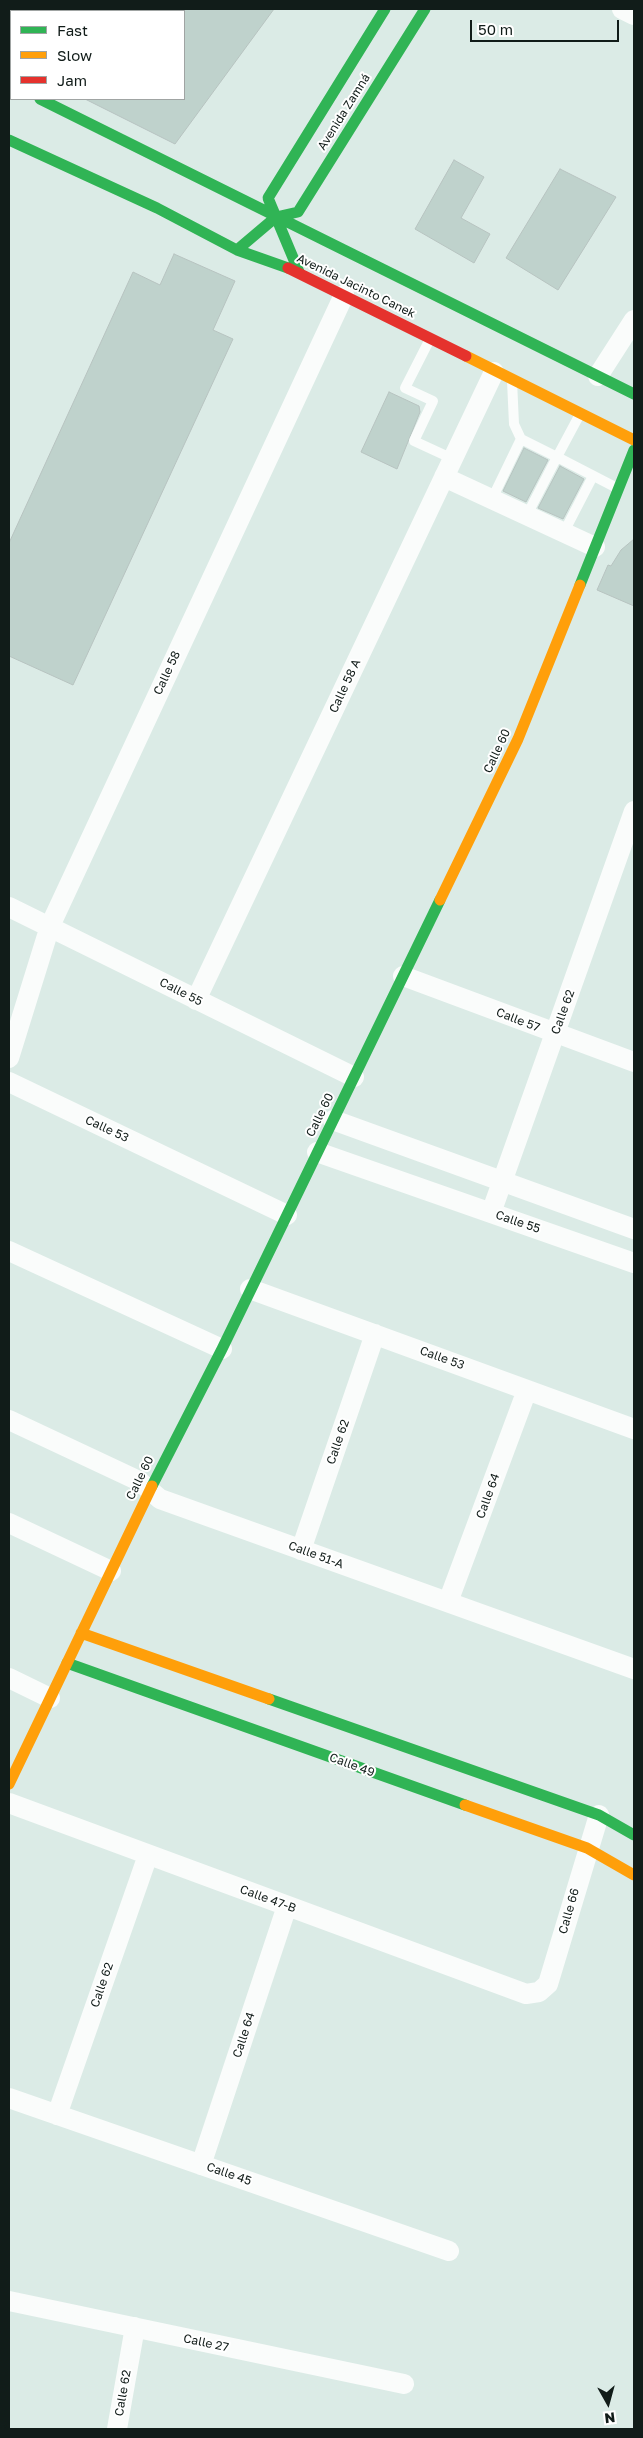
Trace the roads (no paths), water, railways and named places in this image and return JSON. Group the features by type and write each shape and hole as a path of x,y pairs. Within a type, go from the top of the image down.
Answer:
{"street":[{"name":"Avenida Zamná","path":"300,272 268,198 385,9"},
{"name":"Avenida Zamná","path":"237,250 276,217 298,212 426,9"},
{"path":"622,9 634,15"},
{"path":"42,100 634,394"},
{"name":"Avenida Jacinto Canek","path":"9,140 157,208 237,250 300,272 503,376 634,440"},
{"name":"Calle 58","path":"10,1051 50,926 344,295"},
{"path":"598,376 634,320"},
{"name":"Calle 58 A","path":"196,1000 448,468 503,376"},
{"name":"Calle 60","path":"9,1784 150,1490 222,1349 518,740 634,450"},
{"path":"448,468 492,499 595,547"},
{"name":"Calle 62","path":"491,1213 634,811"},
{"name":"Calle 55","path":"9,906 196,1000 354,1076"},
{"name":"Calle 57","path":"403,976 634,1062"},
{"name":"Calle 53","path":"9,1082 287,1215"},
{"path":"333,1120 634,1229"},
{"name":"Calle 55","path":"317,1152 634,1263"},
{"path":"9,1251 222,1349"},
{"name":"Calle 53","path":"250,1289 634,1429"},
{"name":"Calle 62","path":"301,1550 374,1334"},
{"name":"Calle 64","path":"448,1602 527,1390"},
{"name":"Calle 51-A","path":"9,1420 139,1481 160,1499 634,1669"},
{"path":"9,1523 111,1571"},
{"path":"81,1633 320,1722 599,1815 634,1835"},
{"name":"Calle 49","path":"66,1663 312,1746 587,1848 634,1875"},
{"path":"9,1678 50,1698"},
{"name":"Calle 47-B","path":"9,1803 526,1994"},
{"name":"Calle 66","path":"526,1994 539,1992 548,1984 587,1848 599,1815"},
{"name":"Calle 62","path":"57,2115 148,1855"},
{"name":"Calle 64","path":"201,2165 287,1906"},
{"name":"Calle 45","path":"9,2098 450,2251"},
{"name":"Calle 27","path":"9,2301 404,2384"},
{"name":"Calle 62","path":"117,2429 135,2327"}],"lane":[{"path":"431,338 405,388 433,401 414,440 448,468"},
{"path":"503,376 514,424 521,439 618,489"},
{"path":"527,515 580,414"},
{"path":"492,499 521,439"},
{"path":"564,532 592,476"}]}
